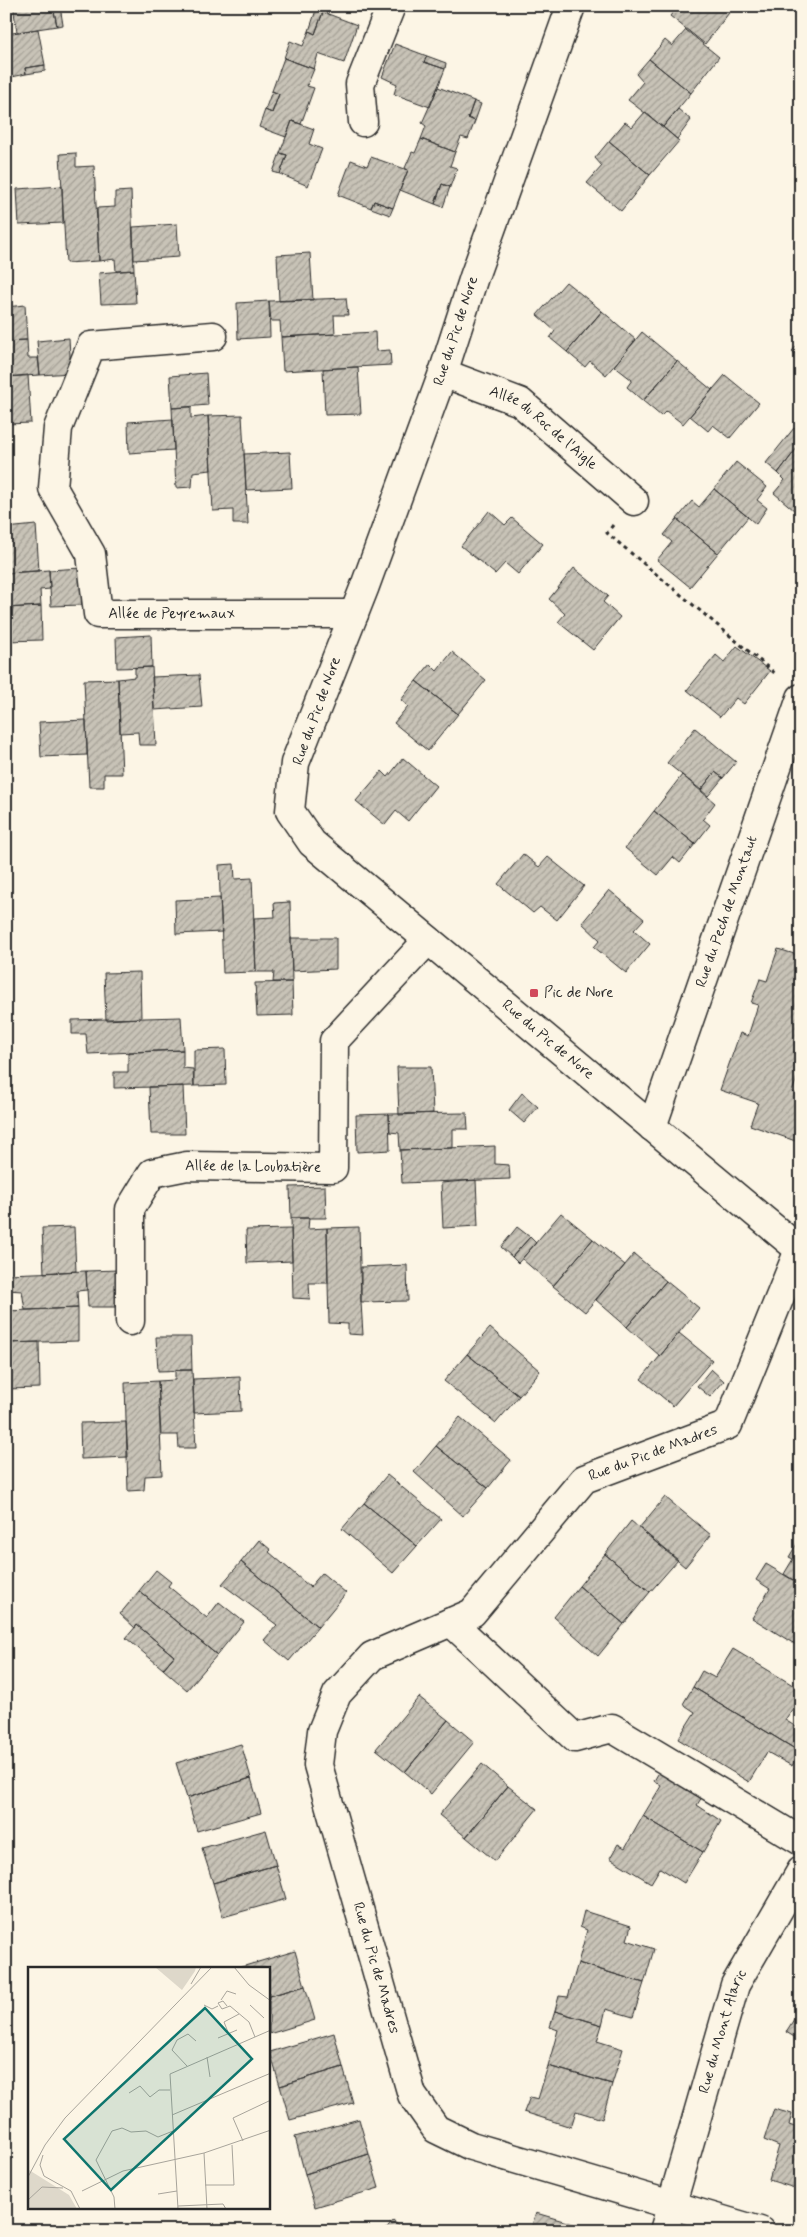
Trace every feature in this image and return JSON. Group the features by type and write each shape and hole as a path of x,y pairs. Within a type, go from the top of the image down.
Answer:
{"street":[{"path":"363,122 360,84 391,6"},
{"name":"Rue du Pic de Nore","path":"571,6 474,277 443,373 354,614 295,763 290,811 312,843 800,1250"},
{"name":"Allée de Peyremaux","path":"213,336 91,346 58,428 53,488 90,554 98,614 354,614"},
{"name":"Allée du Roc de l'Aigle","path":"443,373 520,402 634,501"},
{"name":"Rue du Pech de Montaut","path":"652,1126 801,698"},
{"name":"Allée de la Loubatière","path":"130,1321 130,1209 152,1173 187,1166 333,1168 334,1041 428,940"},
{"name":"Rue du Pic de Madres","path":"760,2231 471,2146 436,2129 412,2095 318,1765 322,1730 337,1694 372,1656 472,1613 584,1479 728,1425 800,1250"},
{"path":"451,1622 575,1738 612,1728 801,1841"},
{"name":"Rue du Mont Alaric","path":"664,2231 735,1985 801,1871"}],"path":[{"path":"634,501 607,532 778,676"}],"building":[{"path":"13,6 53,6 57,26 17,32"},
{"path":"53,6 60,6 63,25 57,26"},
{"path":"678,6 728,6 732,9 705,44 670,16"},
{"path":"316,10 323,12 315,34 309,31"},
{"path":"323,12 357,25 344,63 318,54 314,69 284,58 290,41 303,46 309,31 315,34"},
{"path":"38,29 45,65 25,68 26,74 7,78 6,34"},
{"path":"686,30 719,57 691,93 649,59 665,40 672,46"},
{"path":"395,44 427,56 424,62 445,69 430,107 394,94 397,84 382,77"},
{"path":"427,56 446,63 445,69 424,62"},
{"path":"284,58 314,69 307,86 314,88 301,124 292,121 286,137 259,127 265,110 272,113 279,94 272,91"},
{"path":"649,59 691,93 663,127 628,100 643,82 636,74"},
{"path":"45,65 45,71 26,74 25,68"},
{"path":"438,87 474,101 468,118 475,121 468,139 461,137 455,152 421,139 426,126 422,123"},
{"path":"272,91 279,94 272,113 265,110"},
{"path":"474,101 481,104 475,121 468,118"},
{"path":"678,109 691,120 677,139 663,127"},
{"path":"645,112 679,141 650,175 609,141 625,122 632,127"},
{"path":"292,121 314,129 309,144 322,149 308,186 280,174 287,155 280,153"},
{"path":"421,139 455,152 450,166 457,168 450,187 442,184 435,204 400,190 408,170 405,168 412,152 415,153"},
{"path":"609,141 650,175 621,211 587,183 602,166 595,158"},
{"path":"76,153 76,167 94,166 99,261 66,263 60,154"},
{"path":"280,153 287,155 280,174 273,172"},
{"path":"371,157 408,170 393,208 374,201 371,208 338,195 351,160 367,166"},
{"path":"442,184 450,187 443,207 435,204"},
{"path":"62,186 63,223 19,225 17,189"},
{"path":"131,191 134,270 116,271 115,259 99,261 97,208 115,207 115,192"},
{"path":"374,201 393,208 390,215 371,208"},
{"path":"177,224 179,257 134,260 133,227"},
{"path":"310,253 313,300 279,301 277,255"},
{"path":"134,270 136,303 101,304 99,273"},
{"path":"566,282 602,311 567,352 550,338 555,331 537,315"},
{"path":"346,298 348,315 334,315 335,334 281,337 280,321 271,321 269,301"},
{"path":"269,301 270,337 238,339 237,303"},
{"path":"25,305 27,340 6,341 6,307"},
{"path":"602,311 636,340 606,375 590,361 585,367 567,352"},
{"path":"375,332 376,351 390,350 391,365 283,371 281,337"},
{"path":"642,332 677,361 643,401 627,387 632,380 614,366"},
{"path":"69,338 71,373 40,375 37,341"},
{"path":"27,340 28,358 38,358 40,375 6,377 6,341"},
{"path":"801,341 801,358 792,351"},
{"path":"677,361 712,390 683,424 666,411 661,416 643,401"},
{"path":"358,367 361,414 325,415 323,369"},
{"path":"206,373 208,405 172,408 170,376"},
{"path":"28,375 31,423 6,424 6,377"},
{"path":"725,375 759,403 730,438 713,425 708,431 690,416"},
{"path":"191,407 191,418 208,416 211,470 193,472 192,487 176,488 172,408"},
{"path":"242,415 248,524 233,524 233,510 213,511 208,416"},
{"path":"173,419 174,450 129,453 128,422"},
{"path":"794,428 801,434 801,443 778,473 766,463"},
{"path":"801,443 801,516 774,493 785,480 778,473"},
{"path":"290,452 292,488 246,490 244,454"},
{"path":"736,462 767,487 757,500 767,508 756,524 714,489"},
{"path":"714,489 748,517 718,553 677,519 692,501 699,507"},
{"path":"489,511 505,525 512,518 543,544 518,574 505,563 495,574 461,546"},
{"path":"677,519 718,553 690,587 657,560 672,542 664,535"},
{"path":"36,525 39,571 7,573 6,528"},
{"path":"81,568 82,605 51,606 49,570"},
{"path":"574,568 608,596 603,602 620,617 593,650 558,622 565,614 549,599"},
{"path":"49,570 50,589 40,590 41,606 6,608 6,573"},
{"path":"41,606 42,640 6,641 6,608"},
{"path":"151,635 152,667 117,668 116,637"},
{"path":"737,646 770,671 744,704 736,698 720,717 687,690 716,655 724,662"},
{"path":"452,652 486,680 458,714 416,681 430,664 437,671"},
{"path":"152,667 156,745 139,745 138,732 120,733 118,679 135,677 135,668"},
{"path":"199,675 202,707 154,710 152,677"},
{"path":"118,679 122,774 104,774 104,787 89,787 84,680"},
{"path":"416,681 458,714 428,751 394,723 408,706 401,700"},
{"path":"86,720 87,755 41,757 39,722"},
{"path":"695,728 736,762 723,778 715,772 701,790 667,763"},
{"path":"403,758 436,786 408,821 396,811 385,825 356,801 382,771 388,777"},
{"path":"715,772 723,778 708,796 701,790"},
{"path":"682,775 715,803 703,819 710,825 695,844 654,811"},
{"path":"654,811 695,844 680,863 673,857 658,875 625,848"},
{"path":"523,854 539,867 548,857 584,886 557,920 540,907 533,913 498,884"},
{"path":"234,864 235,879 252,878 256,972 223,973 219,865"},
{"path":"609,890 644,919 634,930 650,944 626,973 594,947 600,940 582,923"},
{"path":"220,898 222,932 176,934 175,900"},
{"path":"290,902 292,982 273,982 274,972 256,972 254,918 275,917 274,903"},
{"path":"291,938 336,938 336,969 292,971"},
{"path":"778,949 801,956 801,1068 792,1092 801,1095 801,1143 750,1125 758,1103 720,1090 740,1033 748,1036 758,1005 751,1003 760,979 767,981"},
{"path":"140,972 141,1018 106,1020 104,973"},
{"path":"292,982 293,1015 257,1016 255,983"},
{"path":"181,1017 183,1050 88,1054 86,1034 72,1034 72,1020"},
{"path":"225,1049 226,1085 194,1086 194,1050"},
{"path":"183,1050 183,1068 193,1069 194,1086 114,1088 114,1072 128,1072 128,1052"},
{"path":"397,1067 431,1067 433,1113 399,1115"},
{"path":"183,1086 185,1134 151,1134 149,1087"},
{"path":"522,1093 538,1107 524,1123 509,1110"},
{"path":"467,1113 468,1129 453,1129 453,1148 400,1150 399,1133 390,1132 389,1114"},
{"path":"389,1114 390,1150 357,1152 356,1115"},
{"path":"495,1146 495,1164 509,1165 510,1179 402,1183 400,1150"},
{"path":"476,1180 478,1226 443,1228 441,1183"},
{"path":"325,1186 326,1218 291,1218 290,1187"},
{"path":"561,1213 593,1239 553,1286 522,1259"},
{"path":"291,1218 309,1218 308,1229 327,1228 328,1283 309,1283 310,1299 293,1298"},
{"path":"74,1227 76,1271 44,1273 42,1228"},
{"path":"359,1227 363,1335 348,1334 348,1324 329,1323 327,1228"},
{"path":"517,1227 530,1237 512,1257 501,1247"},
{"path":"291,1229 292,1261 247,1263 246,1230"},
{"path":"530,1237 536,1243 518,1263 512,1257"},
{"path":"593,1239 625,1265 585,1312 553,1286"},
{"path":"634,1254 666,1281 627,1327 596,1300"},
{"path":"407,1265 408,1301 361,1302 361,1267"},
{"path":"119,1270 121,1307 88,1307 86,1271"},
{"path":"86,1271 87,1290 77,1291 78,1308 25,1310 22,1291 7,1290 7,1274"},
{"path":"666,1281 699,1308 660,1356 627,1327"},
{"path":"78,1308 78,1341 6,1343 6,1311"},
{"path":"490,1328 540,1371 519,1396 467,1354"},
{"path":"679,1333 712,1360 673,1406 641,1379"},
{"path":"156,1337 191,1337 192,1370 158,1371"},
{"path":"39,1342 40,1388 6,1389 6,1343"},
{"path":"467,1354 519,1396 496,1423 444,1381"},
{"path":"711,1369 724,1381 710,1397 697,1386"},
{"path":"175,1370 192,1370 196,1448 179,1448 178,1435 161,1435 158,1381 175,1380"},
{"path":"240,1377 241,1411 194,1413 193,1379"},
{"path":"158,1381 162,1475 145,1476 144,1490 128,1491 125,1383"},
{"path":"460,1417 511,1460 488,1488 436,1446"},
{"path":"126,1422 128,1457 81,1459 80,1423"},
{"path":"436,1446 488,1488 463,1516 414,1472"},
{"path":"387,1475 441,1519 417,1546 364,1503"},
{"path":"665,1497 711,1535 685,1567 639,1528"},
{"path":"364,1503 417,1546 393,1573 342,1529"},
{"path":"631,1521 678,1560 650,1592 605,1554"},
{"path":"801,1537 801,1585 784,1574 793,1559 789,1557"},
{"path":"259,1540 271,1550 269,1552 310,1587 322,1573 346,1593 318,1627 241,1562"},
{"path":"605,1554 650,1592 624,1624 579,1586"},
{"path":"241,1562 318,1627 289,1661 264,1640 277,1625 222,1584"},
{"path":"766,1564 801,1585 801,1648 752,1618 770,1589 756,1580"},
{"path":"156,1570 171,1582 168,1586 207,1618 219,1602 244,1622 217,1655 139,1591"},
{"path":"579,1586 624,1624 598,1656 554,1617"},
{"path":"139,1591 217,1655 187,1690 163,1669 174,1656 137,1625 135,1628 120,1614"},
{"path":"137,1625 174,1656 163,1669 126,1638"},
{"path":"733,1649 801,1690 801,1696 785,1720 801,1730 800,1752 693,1687 702,1671 715,1678"},
{"path":"693,1687 800,1752 792,1766 767,1752 749,1782 678,1739 695,1712 683,1704"},
{"path":"419,1697 448,1720 405,1772 376,1749"},
{"path":"448,1720 474,1742 431,1794 405,1772"},
{"path":"241,1744 251,1778 187,1798 176,1763"},
{"path":"482,1764 508,1786 466,1837 439,1815"},
{"path":"662,1767 705,1792 697,1805 721,1821 703,1852 643,1816 661,1786 654,1781"},
{"path":"251,1778 261,1813 197,1831 187,1798"},
{"path":"508,1786 537,1809 495,1861 466,1837"},
{"path":"643,1816 703,1852 684,1883 660,1868 651,1883 610,1858 618,1844 625,1848"},
{"path":"266,1830 276,1865 213,1883 202,1848"},
{"path":"276,1865 286,1899 223,1917 213,1883"},
{"path":"584,1911 631,1926 627,1940 654,1949 644,1983 578,1963 587,1930 580,1927"},
{"path":"295,1951 305,1986 270,1996 270,1967 241,1967"},
{"path":"578,1963 644,1983 633,2017 606,2009 602,2025 555,2011 559,1996 568,1997"},
{"path":"305,1986 315,2020 270,2034 270,1996"},
{"path":"801,2008 801,2041 786,2032"},
{"path":"555,2011 602,2025 597,2041 623,2049 612,2084 548,2066 558,2030 550,2027"},
{"path":"334,2033 343,2067 280,2086 270,2052"},
{"path":"548,2066 612,2084 602,2119 576,2111 571,2127 524,2112 530,2097 538,2099"},
{"path":"343,2067 353,2103 290,2120 280,2086"},
{"path":"774,2109 792,2114 789,2125 801,2129 801,2190 769,2180 779,2146 764,2140"},
{"path":"359,2119 369,2154 305,2174 295,2137"},
{"path":"369,2154 379,2188 315,2207 305,2174"},
{"path":"536,2213 584,2227 583,2231 537,2231 531,2228"},
{"path":"393,2221 405,2231 385,2231"}],"place":[{"name":"Pic de Nore","path":"534,993"}]}
